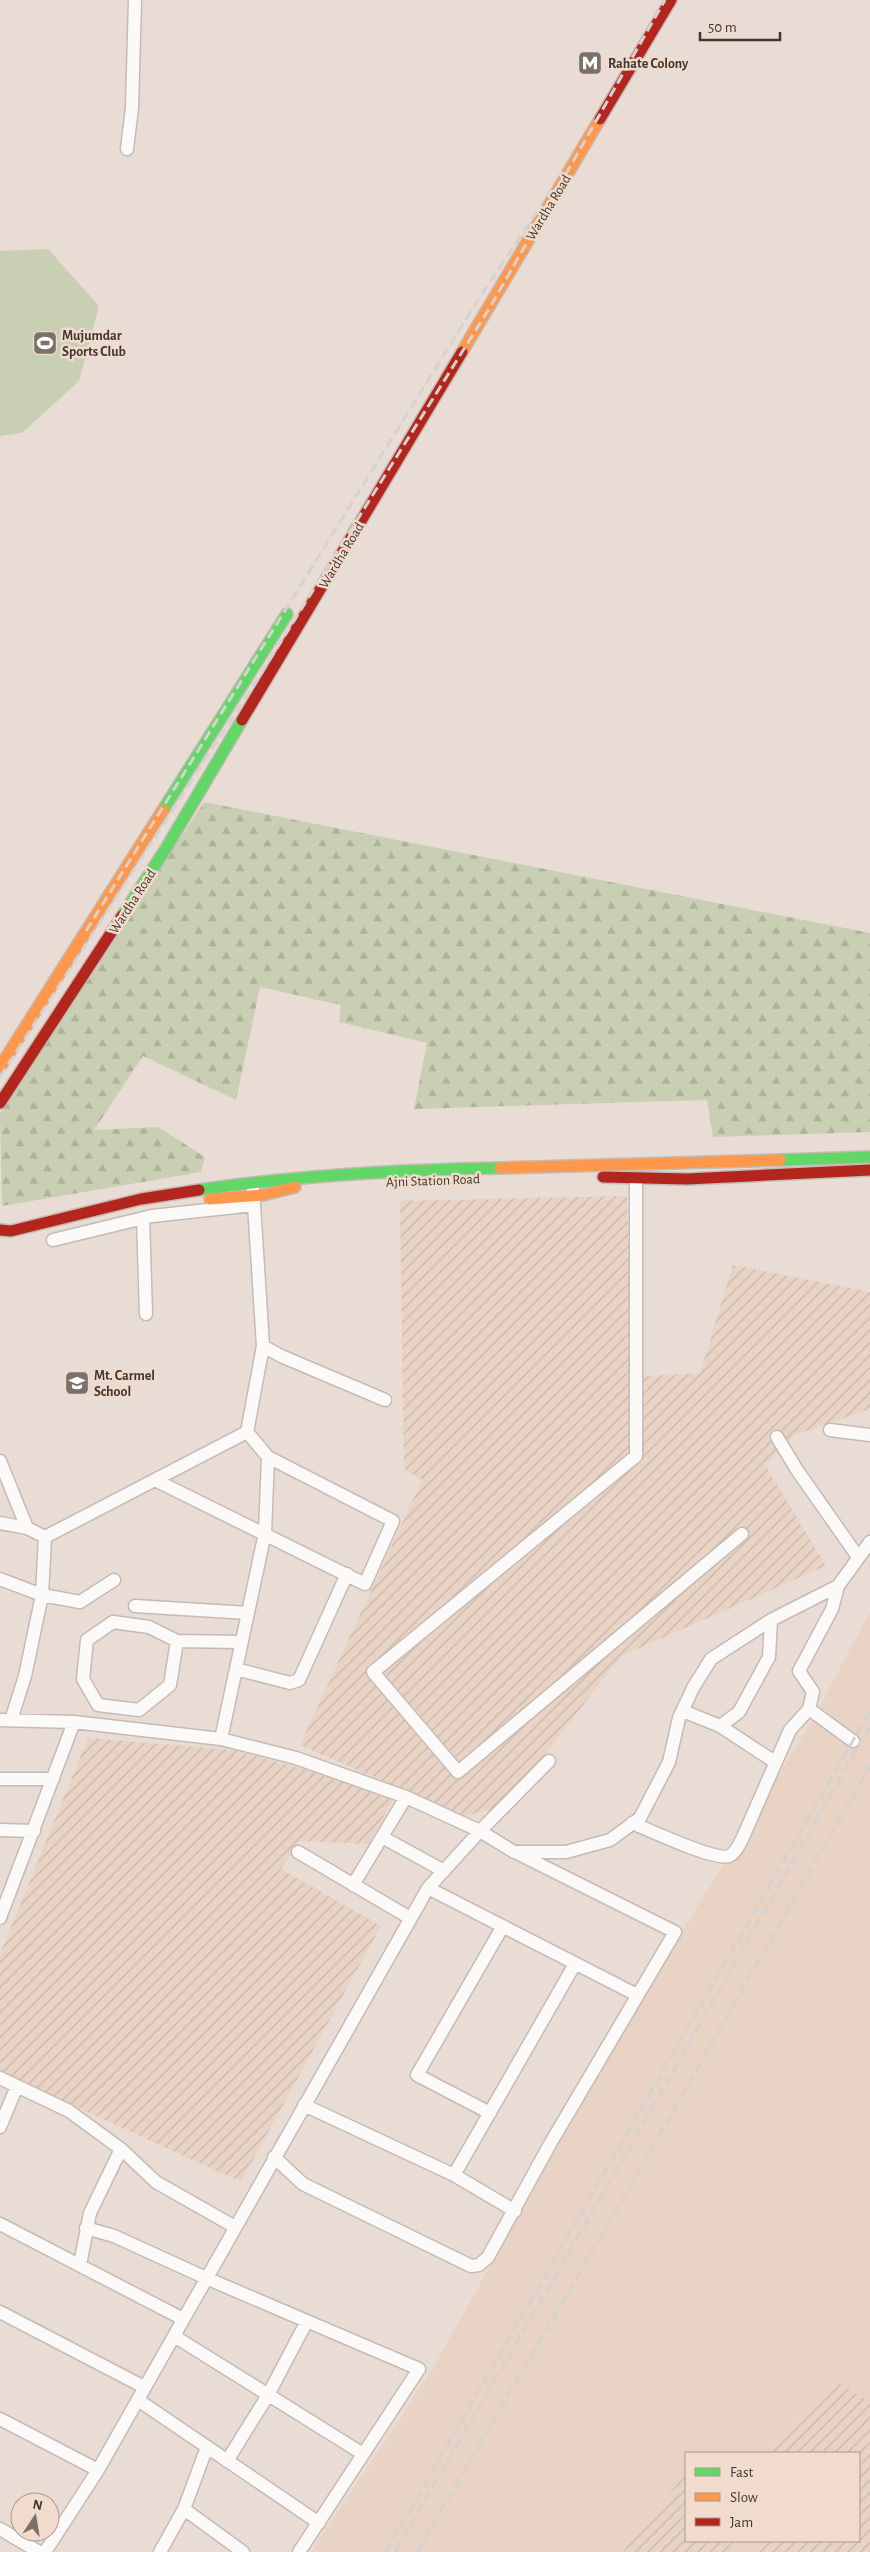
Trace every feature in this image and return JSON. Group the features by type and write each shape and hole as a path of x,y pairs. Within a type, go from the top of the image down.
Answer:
{"main road":[{"name":"Wardha Road","path":"455,341 660,0"},
{"name":"Wardha Road","path":"0,1102 165,850 671,0"},
{"name":"Wardha Road","path":"0,1067 294,603"},
{"name":"Ajni Station Road","path":"3,1234 141,1199 252,1182 390,1170 627,1166 870,1157"},
{"path":"743,1162 743,1177"},
{"path":"627,1166 632,1178"},
{"name":"Ajni Station Road","path":"3,1234 132,1209 203,1199 253,1200 298,1186 570,1177 743,1177 870,1170"}],"street":[{"path":"127,149 132,108 135,0"},
{"path":"632,1178 636,1456 374,1672 458,1772 742,1534"},
{"path":"155,1480 365,1584 393,1521 268,1457 247,1432 262,1346 252,1182"},
{"path":"53,1240 143,1218 253,1200"},
{"path":"143,1218 146,1314"},
{"path":"262,1346 281,1356 385,1400"},
{"path":"830,1430 870,1435"},
{"path":"45,1537 247,1432"},
{"path":"777,1437 797,1470 858,1557"},
{"path":"221,1739 265,1533 268,1457"},
{"path":"0,1461 27,1528"},
{"path":"0,1522 27,1528 45,1537"},
{"path":"45,1537 42,1595 25,1676 6,1720 74,1722 221,1739 296,1758 406,1797 480,1831 514,1852 675,1932 550,2144 515,2211 488,2257 479,2265 472,2266 303,2184 274,2157"},
{"path":"632,1823 710,1854 728,1856 735,1852 790,1730 809,1709 813,1692 799,1671 832,1609 838,1586 870,1542"},
{"path":"236,1669 290,1682 299,1680 347,1574"},
{"path":"0,1579 42,1595 80,1602 114,1580"},
{"path":"514,1852 566,1852 610,1840 640,1818 668,1762 683,1711 693,1688 711,1659 771,1620 838,1586"},
{"path":"135,1606 248,1613"},
{"path":"720,1726 739,1712 769,1657 771,1620"},
{"path":"177,1641 170,1685 139,1710 98,1705 83,1678 87,1640 113,1622 150,1627 177,1641 242,1642"},
{"path":"111,1726 112,1707"},
{"path":"809,1709 853,1741"},
{"path":"683,1711 720,1726 775,1762"},
{"path":"2,1910 34,1831 74,1722"},
{"path":"46,2552 98,2470 428,1888 480,1831 549,1761"},
{"path":"0,1779 53,1779"},
{"path":"353,1885 406,1797"},
{"path":"0,1830 34,1831"},
{"path":"382,1838 444,1871"},
{"path":"298,1852 410,1918"},
{"path":"428,1888 637,1996"},
{"path":"490,2113 417,2075 502,1926"},
{"path":"454,2175 575,1964"},
{"path":"0,2078 69,2111 121,2149 156,2182 235,2227"},
{"path":"0,2127 17,2086"},
{"path":"304,2104 454,2175 515,2211"},
{"path":"80,2265 90,2213 121,2149"},
{"path":"0,2224 183,2319"},
{"path":"86,2228 114,2236 206,2278 419,2368 299,2552"},
{"path":"1,2316 144,2388"},
{"path":"227,2460 268,2395 306,2321"},
{"path":"174,2336 363,2454"},
{"path":"138,2400 319,2523"},
{"path":"0,2419 98,2470"},
{"path":"160,2552 184,2509 207,2447"},
{"path":"184,2509 243,2552"},
{"path":"0,2529 40,2552"}],"shaded area":[{"path":"627,1196 633,1377 700,1373 733,1265 870,1292 870,1409 795,1435 765,1465 826,1566 621,1656 536,1766 491,1810 464,1816 300,1745 422,1480 404,1469 400,1201"},
{"path":"870,1612 870,2402 839,2382 768,2452 685,2452 685,2474 623,2552 311,2552 433,2368 636,2006 809,1726"},
{"path":"88,1738 233,1750 307,1770 393,1800 368,1844 300,1841 281,1869 381,1926 241,2182 0,2072 0,1954"},
{"path":"839,2382 870,2402 870,2552 759,2552 759,2542 860,2542 860,2452 768,2452"},
{"path":"685,2474 685,2542 732,2542 735,2552 623,2552"},
{"path":"732,2542 759,2542 759,2552 735,2552"}],"green space":[{"name":"Mujumdar Sports Club","path":"48,249 99,306 79,381 22,433 0,436 0,251"},
{"path":"204,802 870,933 870,1132 713,1137 707,1100 414,1109 427,1043 339,1022 341,1005 260,987 236,1100 143,1056 94,1130 158,1127 205,1157 201,1172 2,1206 0,1114"}],"railway":[{"path":"0,1077 262,672 489,309 665,0"},
{"path":"86,931 476,303 536,213"},
{"path":"386,2552 870,1711"},
{"path":"395,2552 622,2161 870,1726"},
{"path":"417,2552 635,2178 870,1766"}],"traffic: fast":[{"path":"163,810 287,614"},
{"path":"122,916 165,850 242,720"},
{"path":"780,1160 870,1157"},
{"path":"199,1190 349,1174 500,1168"}],"traffic: slow":[{"path":"462,352 600,119"},
{"path":"0,1067 163,810"},
{"path":"500,1168 780,1160"},
{"path":"210,1199 263,1195 295,1187"}],"traffic: jam":[{"path":"600,119 671,0"},
{"path":"242,720 462,352"},
{"path":"0,1103 122,916"},
{"path":"603,1177 687,1179 870,1170"},
{"path":"0,1230 11,1231 141,1199 199,1190"}],"place":[{"name":"Rahate Colony","path":"590,63"},
{"name":"Mujumdar Sports Club","path":"45,343"},
{"name":"Mt. Carmel School","path":"77,1383"}]}
